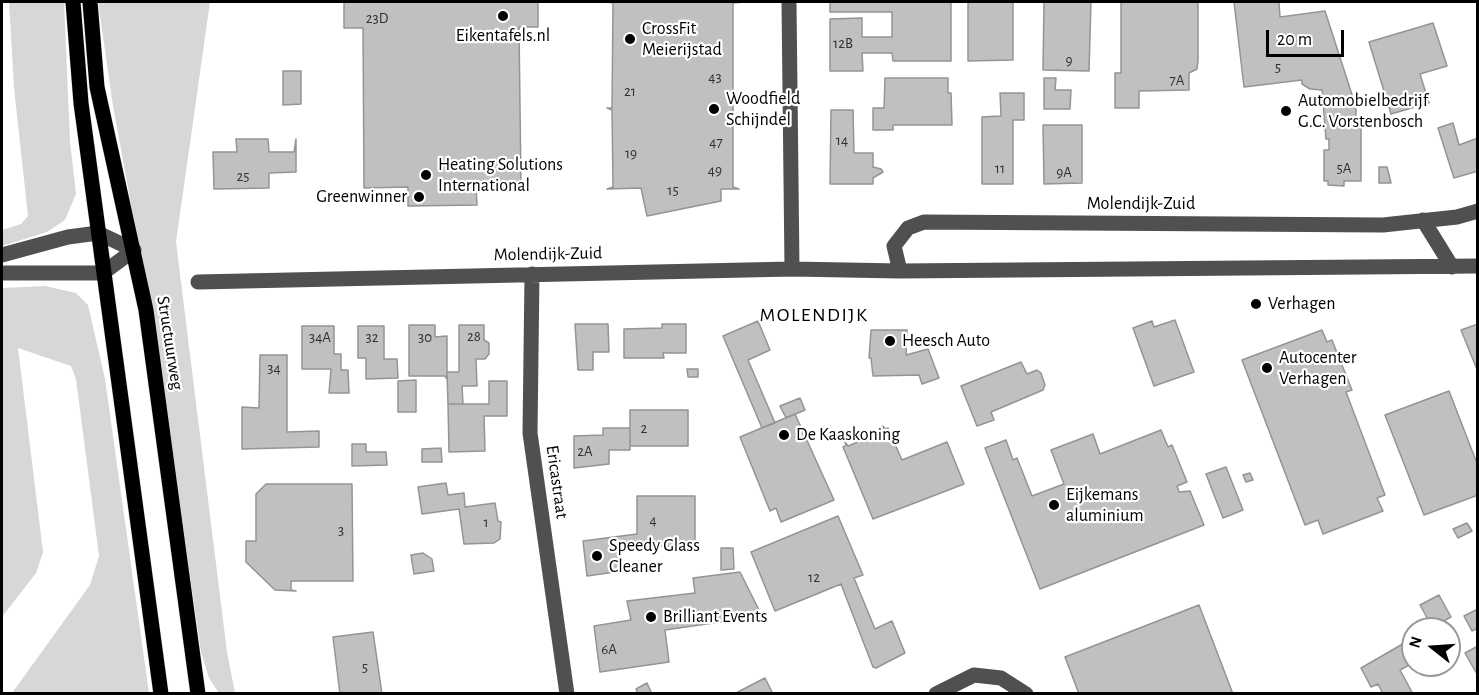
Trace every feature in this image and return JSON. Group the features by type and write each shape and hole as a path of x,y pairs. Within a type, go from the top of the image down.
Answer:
{"main road":[{"path":"73,2 81,103 161,693"},
{"name":"Structuurweg","path":"90,2 97,87 146,310 198,693"}],"street":[{"path":"789,2 792,269"},
{"name":"Molendijk-Zuid","path":"900,271 894,246 908,228 924,222 1383,225 1457,217 1478,211"},
{"path":"1423,220 1452,267"},
{"path":"2,255 68,237 98,233 134,250 103,273 2,273"},
{"name":"Molendijk-Zuid","path":"198,282 792,269 900,271 1478,266"},
{"name":"Ericastraat","path":"532,274 530,433 567,693"},
{"path":"936,693 974,675 1001,678 1026,693"}],"shaded area":[{"path":"9,2 64,2 70,141 76,194 65,220 47,232 2,246 2,230 21,224 28,216 14,88"},
{"path":"98,2 210,2 176,242 227,652 235,693 219,693 209,678 201,652 156,340 113,106"},
{"path":"45,286 76,293 88,305 105,379 149,693 12,693 90,585 99,556 76,379 71,366 18,348 43,552 36,573 2,617 2,288"}],"building":[{"path":"344,2 538,2 538,27 519,27 521,186 476,186 477,205 408,206 408,187 364,188 363,28 344,28"},
{"path":"607,2 744,2 733,3 733,187 739,189 721,189 721,201 647,216 641,188 607,189 613,187 612,110 607,108 612,108 613,3"},
{"path":"830,2 951,2 951,61 893,61 892,53 862,53 863,71 830,71 830,19 862,18 862,37 892,37 892,12 830,12"},
{"path":"968,2 1013,2 1013,60 968,61"},
{"path":"1044,2 1091,2 1089,71 1043,70"},
{"path":"1121,2 1198,2 1198,61 1197,69 1189,73 1189,90 1139,91 1139,108 1115,108 1115,73 1121,73"},
{"path":"1234,2 1279,2 1280,17 1325,11 1356,107 1356,117 1361,117 1361,181 1344,181 1344,186 1328,185 1328,181 1324,181 1324,150 1329,150 1329,139 1326,139 1322,90 1310,89 1302,84 1302,80 1244,87"},
{"path":"1433,23 1447,66 1420,74 1429,103 1391,114 1369,42"},
{"path":"283,71 301,71 301,104 283,105"},
{"path":"885,78 948,78 952,125 893,125 893,130 873,130 873,108 884,108"},
{"path":"1044,78 1056,78 1055,90 1071,90 1070,109 1044,109"},
{"path":"1000,93 1024,93 1024,120 1013,120 1013,184 982,184 982,117 1001,116"},
{"path":"831,110 853,110 854,153 873,153 873,167 883,172 873,178 873,184 830,184"},
{"path":"1453,123 1459,145 1478,138 1478,171 1454,178 1438,128"},
{"path":"1043,125 1082,125 1082,183 1044,184"},
{"path":"236,139 268,139 269,152 294,152 296,139 296,172 269,173 269,188 214,189 213,152 237,152"},
{"path":"1379,167 1387,167 1391,183 1379,183"},
{"path":"1175,320 1194,372 1154,386 1133,328 1152,321 1154,327"},
{"path":"758,321 770,350 748,360 775,423 762,428 723,336"},
{"path":"575,324 608,324 609,352 593,352 593,370 578,370"},
{"path":"662,324 686,324 686,353 663,353 664,358 624,358 624,329 662,328"},
{"path":"1478,324 1478,372 1461,330"},
{"path":"409,325 435,325 435,337 447,336 447,379 445,376 409,376"},
{"path":"459,325 484,325 484,340 489,343 489,354 485,359 476,359 477,386 462,386 463,404 448,404 447,372 459,372"},
{"path":"302,326 334,326 334,354 341,354 341,370 348,370 349,393 329,393 331,369 302,369"},
{"path":"358,326 384,326 384,359 397,359 398,378 366,379 366,358 358,358"},
{"path":"871,330 907,330 906,355 928,349 939,378 922,384 919,375 873,376 871,358 869,358"},
{"path":"1322,330 1327,342 1332,340 1352,390 1346,392 1385,495 1377,498 1383,511 1323,534 1318,520 1305,525 1242,360"},
{"path":"260,355 287,355 287,432 319,431 319,447 242,449 242,407 259,408"},
{"path":"1021,362 1027,374 1037,370 1041,373 1045,385 1043,390 991,412 994,420 977,426 961,386"},
{"path":"687,369 698,369 698,377 688,377"},
{"path":"416,380 416,412 398,412 398,381"},
{"path":"489,381 507,381 507,416 484,416 485,451 449,452 448,404 489,404"},
{"path":"1449,391 1478,466 1478,495 1424,515 1385,415"},
{"path":"800,398 805,410 786,418 780,406"},
{"path":"630,410 688,410 688,446 630,446"},
{"path":"795,414 834,500 781,522 776,508 770,511 740,437"},
{"path":"883,426 885,429 888,428 902,460 947,442 964,484 873,519 843,447 846,445 845,442 848,446 884,431"},
{"path":"603,428 630,428 630,450 609,450 609,464 574,468 574,436 603,435"},
{"path":"1161,430 1168,447 1172,445 1187,482 1177,486 1179,492 1190,491 1204,525 1040,589 985,448 1006,440 1013,460 1017,458 1032,496 1064,484 1051,450 1093,434 1100,454"},
{"path":"352,444 366,444 366,452 386,452 387,465 352,466"},
{"path":"441,448 442,462 422,462 422,449"},
{"path":"1226,467 1243,510 1223,518 1206,474"},
{"path":"1250,473 1253,480 1246,482 1243,475"},
{"path":"446,483 448,495 464,493 465,507 495,503 498,521 501,522 500,539 494,543 464,544 459,509 422,514 418,487"},
{"path":"266,484 352,484 353,581 291,581 291,590 296,591 275,590 246,562 246,541 256,541 256,494"},
{"path":"637,496 695,496 695,546 638,546 619,550 622,571 587,576 583,541 637,534"},
{"path":"838,516 863,575 854,578 875,629 892,621 905,653 876,668 873,667 841,584 775,611 751,552"},
{"path":"1467,523 1472,531 1458,538 1453,529"},
{"path":"721,548 733,548 734,569 721,570"},
{"path":"423,553 432,559 434,571 414,574 411,555"},
{"path":"740,572 762,616 665,630 669,662 600,672 594,626 631,620 627,601 695,593 693,578"},
{"path":"1439,595 1451,617 1427,617 1420,605"},
{"path":"1199,605 1233,694 1079,694 1065,657"},
{"path":"1478,609 1478,628 1472,631 1464,616"},
{"path":"373,632 382,694 340,694 333,637"},
{"path":"1401,645 1401,677 1404,677 1413,694 1383,694 1378,684 1371,687 1361,668"},
{"path":"1478,646 1478,676 1465,653"},
{"path":"765,678 773,694 734,694"},
{"path":"647,683 652,694 638,694 636,689"}],"place":[{"name":"Eikentafels.nl","path":"503,16"},
{"name":"CrossFit Meierijstad","path":"630,39"},
{"name":"Woodfield Schijndel","path":"714,109"},
{"name":"Automobielbedrijf G.C. Vorstenbosch","path":"1286,111"},
{"name":"Heating Solutions International","path":"426,175"},
{"name":"Greenwinner","path":"419,197"},
{"name":"Verhagen","path":"1256,304"},
{"name":"Heesch Auto","path":"890,341"},
{"name":"Autocenter Verhagen","path":"1267,368"},
{"name":"De Kaaskoning","path":"784,435"},
{"name":"Eijkemans aluminium","path":"1054,505"},
{"name":"Speedy Glass Cleaner","path":"597,556"},
{"name":"Brilliant Events","path":"651,617"}],"district":[{"name":"MOLENDIJK","path":"814,315"}]}
